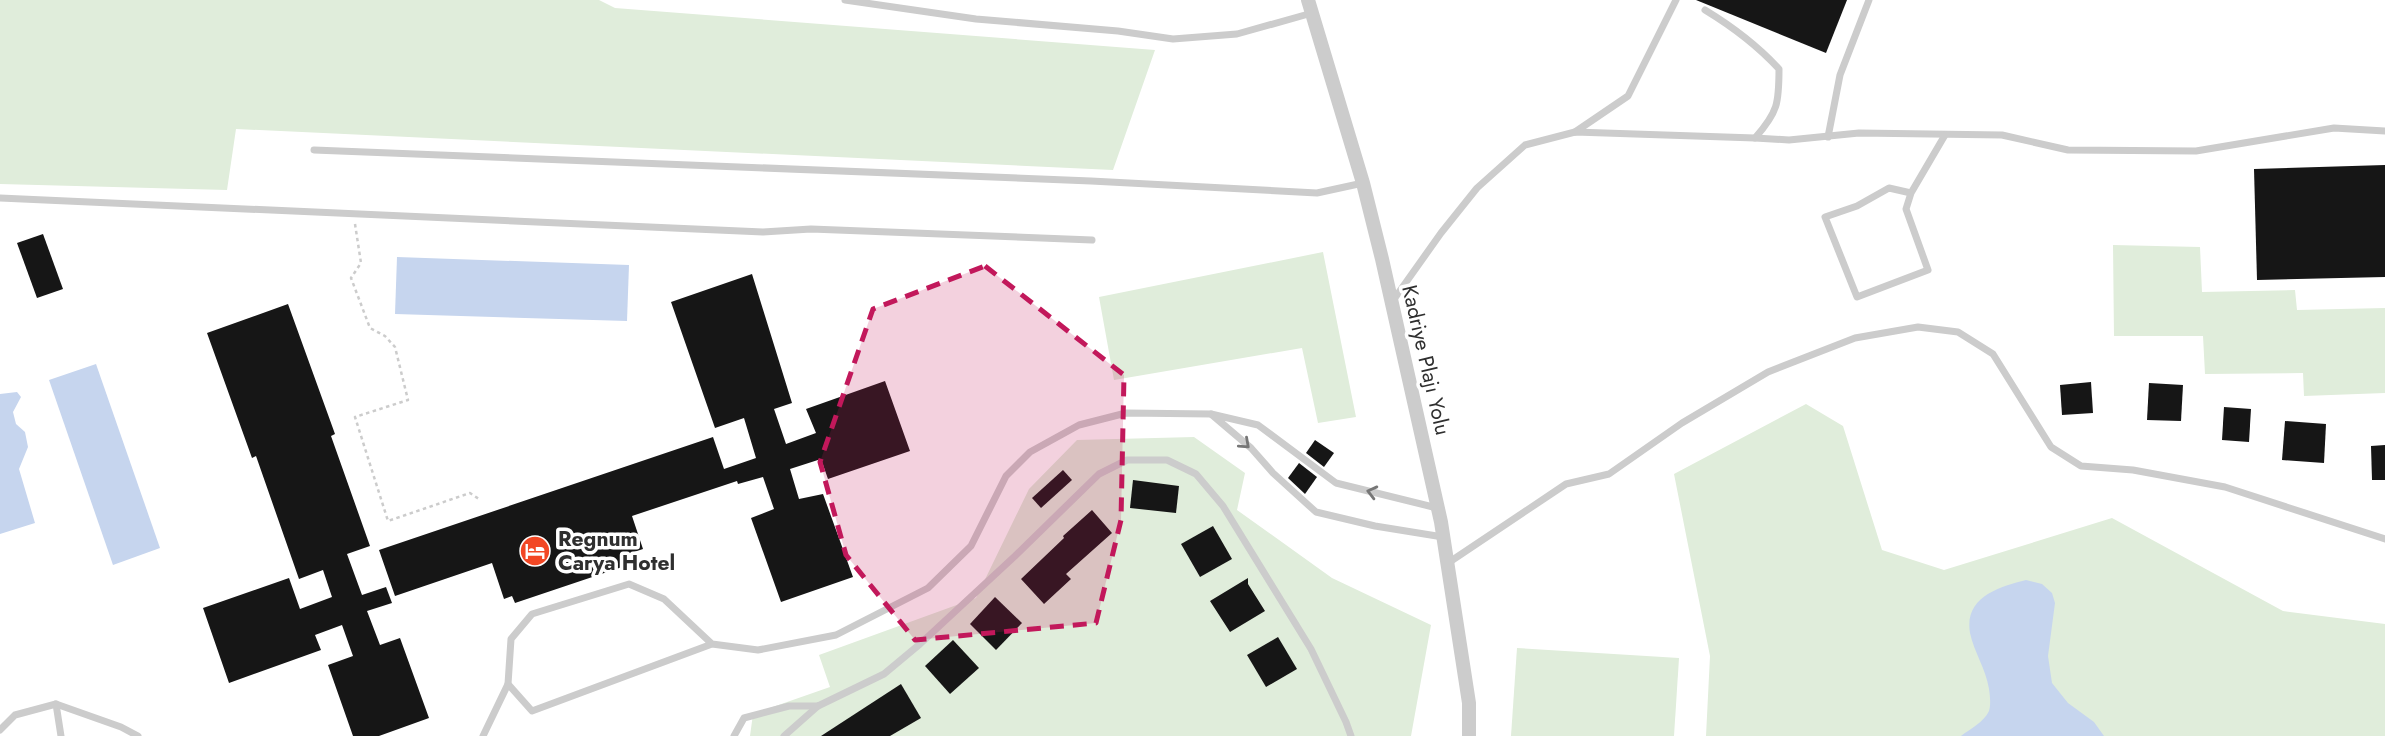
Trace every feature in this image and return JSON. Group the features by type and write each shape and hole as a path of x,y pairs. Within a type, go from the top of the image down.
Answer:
{"street":[{"name":"Kadriye Plajı Yolu","path":"1310,7 1363,183 1438,508 1469,703 1469,736"}],"lane":[{"path":"845,0 976,19 1118,31 1173,39 1237,34 1310,7"},
{"path":"1576,132 1628,96 1676,0"},
{"path":"1828,137 1840,75 1869,0"},
{"path":"1705,10 1757,46 1779,69 1779,96 1771,120 1755,138"},
{"path":"1392,302 1477,188 1525,145 1576,132 1789,140 1859,133 2002,135 2068,150 2196,151 2334,128 2385,131"},
{"path":"1911,192 1889,188 1857,206 1825,218 1857,297 1927,270 1906,209 1911,192 1945,135"},
{"path":"314,150 1063,180 1317,193 1363,183"},
{"path":"0,198 763,232 811,229 1092,240"},
{"path":"1448,563 1566,484 1608,474 1682,423 1768,372 1855,338 1918,327 1958,331 1993,354 2051,447 2081,466 2133,470 2225,487 2385,539"},
{"path":"508,684 532,711 712,644 758,650 836,635 928,588 971,545 1006,476 1030,452 1079,425 1126,413 1211,415 1258,425 1336,483 1438,508"},
{"path":"1211,415 1251,449 1316,512 1375,526 1443,537"},
{"path":"784,736 818,706 884,674 1015,556 1099,474 1127,460 1167,460 1196,474 1223,506 1311,649 1351,736"},
{"path":"483,736 508,684 511,639 532,614 629,584 664,599 712,644"},
{"path":"56,704 61,736"},
{"path":"0,730 15,715 56,704 121,727 138,736"},
{"path":"734,736 744,718 789,706 818,706"}],"path":[{"path":"353,214 361,263 351,278 370,328 396,347 408,400 355,417 388,521 470,493 479,499"}],"highlighted area":[{"path":"985,266 1124,375 1121,520 1096,623 915,640 846,555 820,462 873,309"}],"green space":[{"path":"0,0 599,0 615,8 1155,50 1113,170 236,129 227,190 0,184"},
{"path":"2113,245 2200,247 2202,292 2295,290 2297,310 2385,308 2385,393 2304,396 2303,373 2205,374 2203,336 2114,336"},
{"path":"1323,252 1356,417 1318,423 1302,348 1114,380 1099,297"},
{"path":"1806,404 1843,426 1882,550 1944,570 2112,518 2283,611 2385,624 2385,736 1706,736 1710,656 1674,474"},
{"path":"1194,437 1245,473 1237,510 1332,578 1431,625 1411,736 750,736 753,714 830,687 819,655 976,598 1029,489 1077,440"},
{"path":"1517,648 1679,658 1674,736 1511,736"}],"water":[{"path":"397,257 629,265 627,321 395,314"},
{"path":"96,364 160,548 113,565 49,380"},
{"path":"17,392 21,397 13,412 16,424 25,432 28,447 19,469 35,523 0,534 0,394"},
{"path":"2026,580 2042,584 2052,593 2055,603 2048,656 2052,683 2068,703 2094,722 2104,736 1961,736 1984,719 1990,706 1987,682 1970,633 1972,611 1978,602 1995,590"}],"building":[{"path":"1696,0 1847,0 1826,53"},
{"path":"2385,165 2385,277 2257,280 2254,169"},
{"path":"43,234 63,289 37,298 17,243"},
{"path":"752,274 792,403 774,409 786,444 816,433 806,409 885,381 910,451 828,479 821,459 790,469 799,499 823,494 853,577 781,602 751,518 774,509 763,477 738,484 737,481 632,516 643,549 631,553 634,563 515,603 512,596 504,599 492,563 395,596 379,550 713,437 724,469 756,458 744,418 715,428 671,302"},
{"path":"288,304 335,434 331,436 370,546 347,554 362,595 386,587 392,603 367,611 380,645 400,638 429,718 379,736 353,736 328,665 353,656 342,625 315,635 321,650 229,683 203,608 289,578 300,609 332,597 323,570 299,579 256,456 252,458 207,333"},
{"path":"2091,382 2093,413 2062,415 2060,385"},
{"path":"2149,383 2183,385 2181,421 2147,420"},
{"path":"2224,407 2251,409 2249,442 2222,440"},
{"path":"2285,421 2326,424 2324,463 2282,460"},
{"path":"1315,440 1334,453 1324,467 1306,453"},
{"path":"2385,445 2385,480 2372,480 2371,446"},
{"path":"1299,463 1317,477 1305,494 1288,478"},
{"path":"1063,470 1072,480 1041,508 1032,498"},
{"path":"1133,480 1179,486 1176,513 1130,508"},
{"path":"1092,510 1112,533 1066,574 1071,579 1044,604 1021,579"},
{"path":"1213,526 1232,559 1200,577 1181,544"},
{"path":"1248,578 1248,584 1265,611 1230,632 1210,601"},
{"path":"995,597 1022,623 996,650 970,624"},
{"path":"1278,637 1297,669 1266,687 1247,655"},
{"path":"953,640 979,668 950,694 925,666"},
{"path":"901,684 921,718 890,736 821,736"}],"place":[{"name":"Regnum Carya Hotel","path":"535,551"}]}
